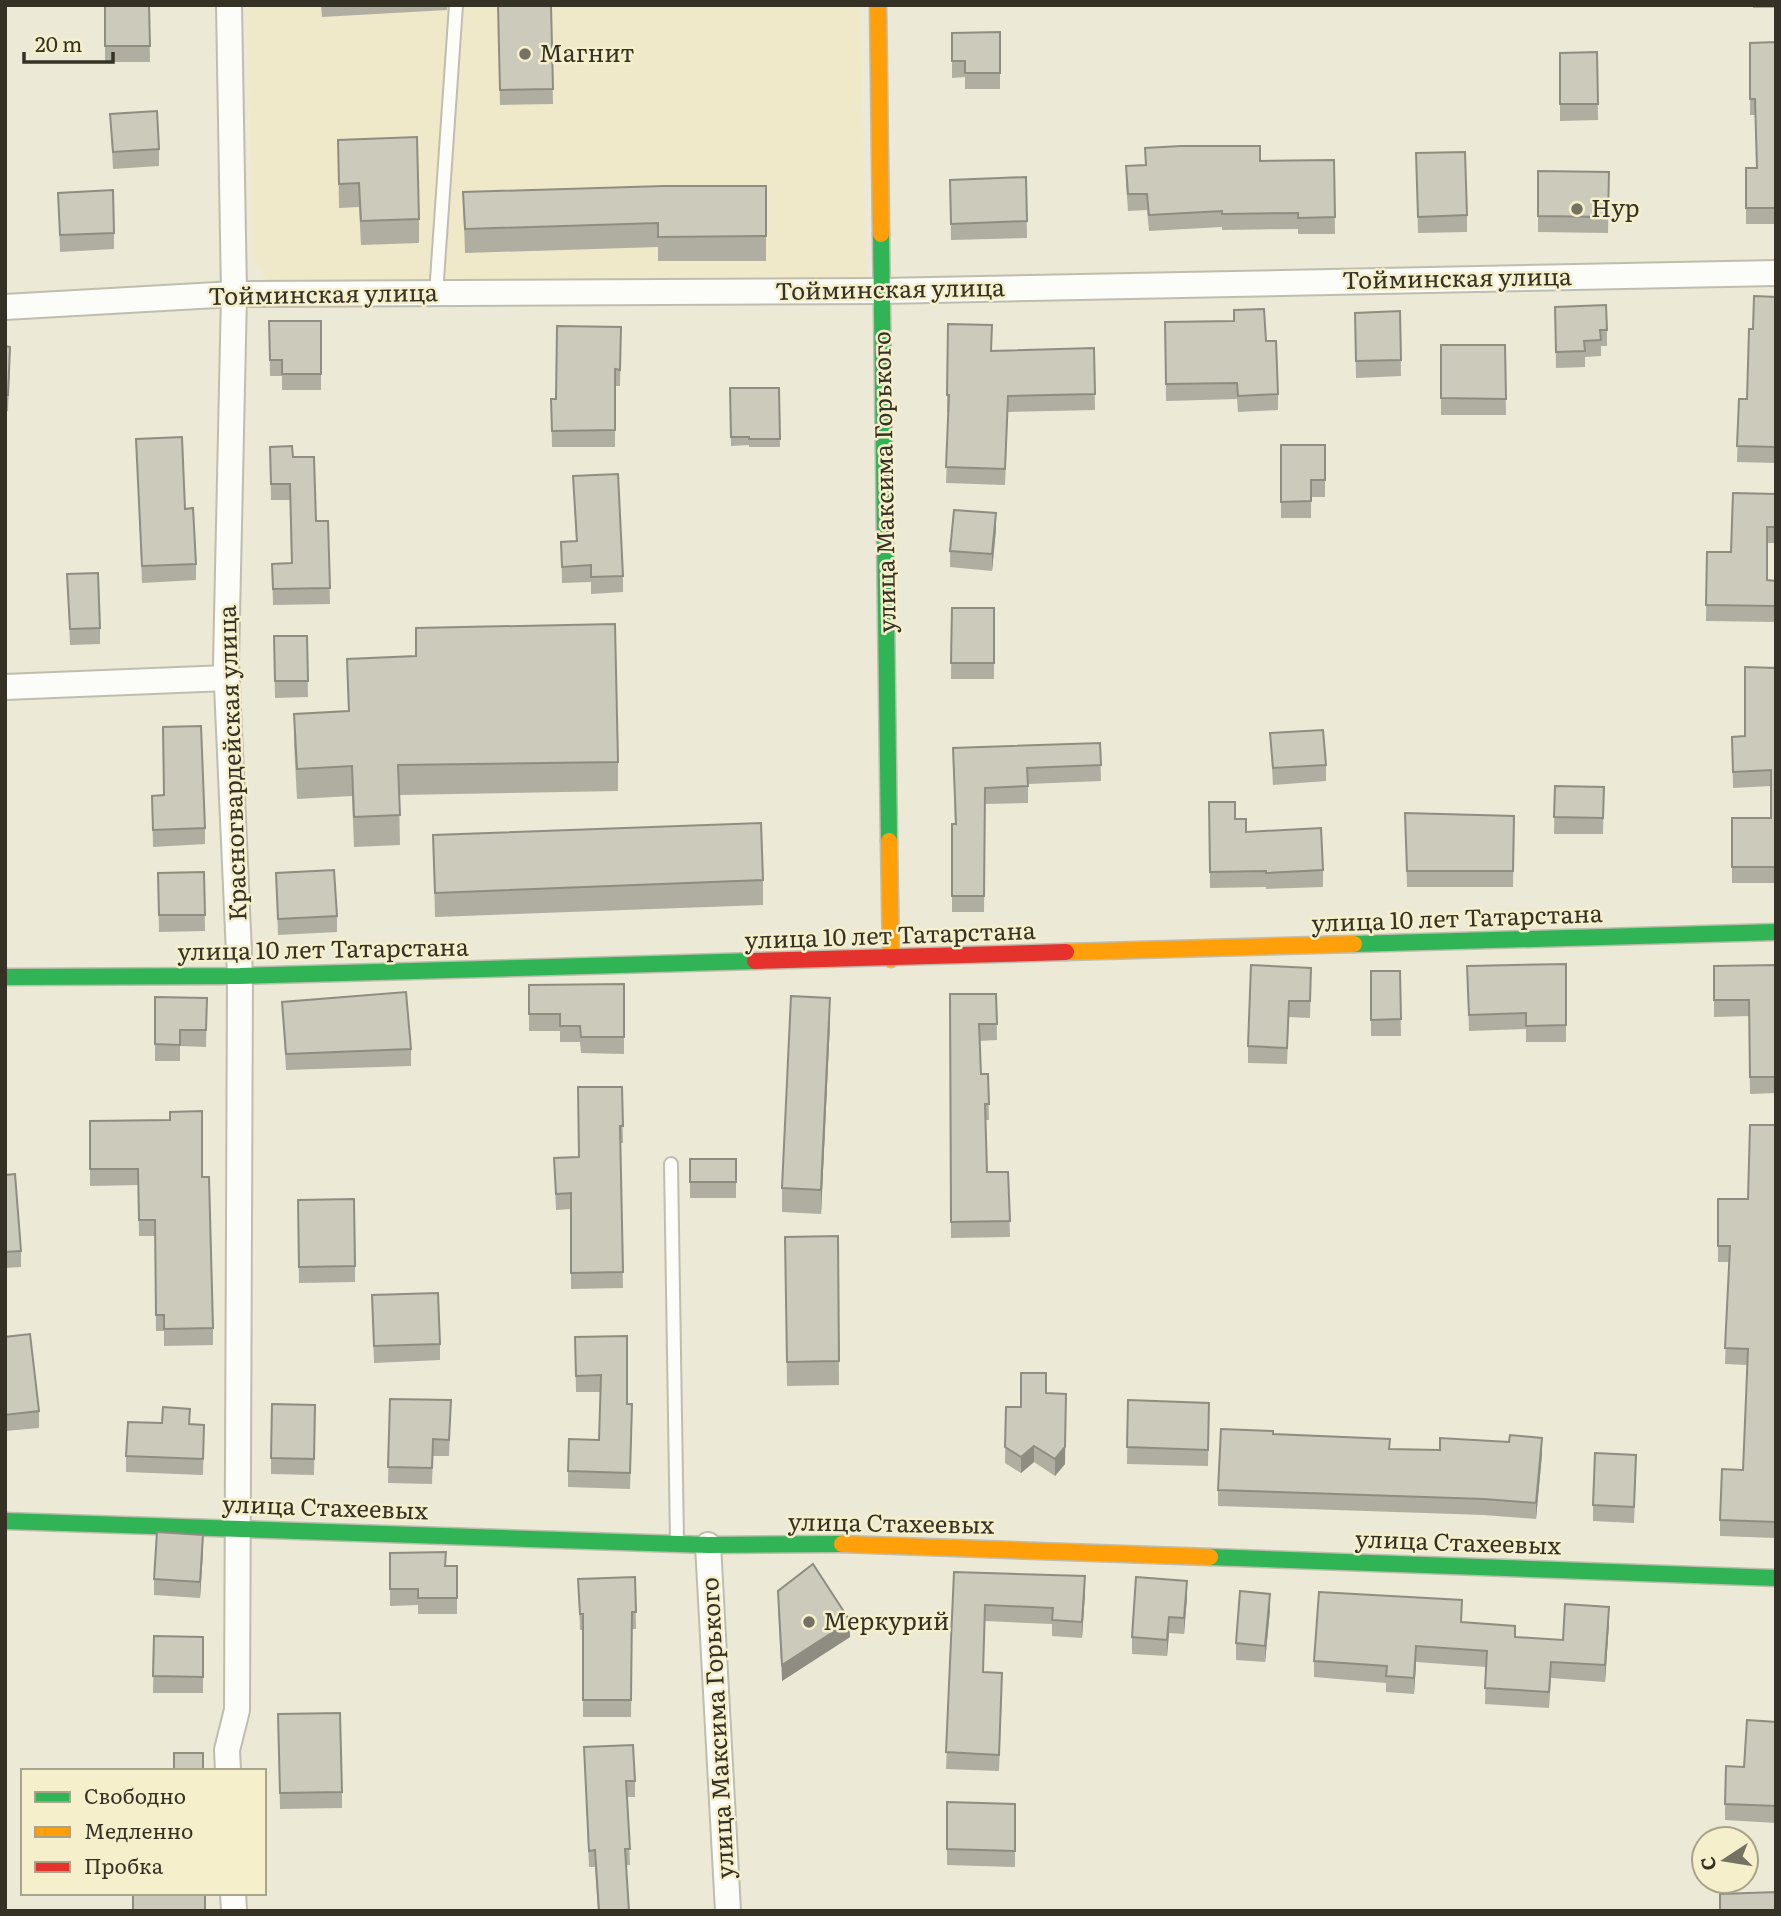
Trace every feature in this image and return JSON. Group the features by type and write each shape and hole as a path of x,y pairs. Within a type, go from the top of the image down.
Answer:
{"street":[{"name":"Красногвардейская улица","path":"228,1769 228,1750 237,1710 240,976 227,678 234,294 229,5"},
{"name":"улица Максима Горького","path":"878,5 891,959"},
{"name":"Тойминская улица","path":"5,307 234,294 882,291 1776,273"},
{"path":"5,687 227,678"},
{"name":"улица 10 лет Татарстана","path":"5,977 240,976 1776,932"},
{"name":"улица Стахеевых","path":"5,1521 708,1545 877,1545 1776,1578"},
{"name":"улица Максима Горького","path":"708,1545 728,1911"}],"lane":[{"path":"436,293 456,5"},
{"path":"671,1164 677,1544"}],"shaded area":[{"path":"247,5 860,5 866,281 286,286 266,279 253,259"}],"building":[{"path":"105,5 149,5 150,46 105,46"},
{"name":"Магнит","path":"498,5 551,5 553,89 500,90"},
{"path":"1000,32 1000,73 965,73 965,61 952,61 952,33"},
{"path":"1776,42 1776,208 1746,208 1746,168 1757,168 1755,99 1750,99 1750,43"},
{"path":"1597,52 1598,104 1560,104 1560,53"},
{"path":"157,111 159,149 113,152 110,114"},
{"path":"417,137 419,219 361,221 359,183 339,184 338,140"},
{"path":"1260,146 1260,161 1334,160 1335,217 1298,218 1298,213 1222,214 1222,211 1149,215 1147,194 1128,194 1126,166 1146,165 1145,148"},
{"path":"1465,152 1467,215 1418,217 1416,153"},
{"path":"1538,171 1609,172 1608,217 1538,216"},
{"path":"1026,177 1027,221 951,224 950,180"},
{"path":"766,186 766,236 658,237 658,223 465,229 463,192"},
{"path":"113,190 114,233 60,235 58,193"},
{"path":"1754,296 1776,297 1776,447 1737,446 1739,399 1747,399 1749,329 1753,329"},
{"path":"1606,305 1607,330 1600,330 1601,340 1584,341 1585,351 1556,352 1555,307"},
{"path":"1264,309 1266,341 1276,341 1278,394 1238,396 1237,383 1166,384 1165,322 1234,321 1234,310"},
{"path":"1400,311 1401,360 1356,361 1355,313"},
{"path":"269,321 321,321 321,374 282,374 282,360 270,360"},
{"path":"948,324 992,325 991,351 1094,348 1095,394 1008,396 1005,469 946,467"},
{"path":"557,326 621,327 620,370 615,369 615,430 552,431 551,399 556,399"},
{"path":"1441,345 1505,345 1506,399 1441,398"},
{"path":"5,346 10,347 8,395 5,395"},
{"path":"730,388 779,388 780,439 731,437"},
{"path":"182,437 185,509 193,508 196,564 142,566 136,439"},
{"path":"1281,445 1325,445 1325,480 1311,480 1311,501 1281,502"},
{"path":"292,446 293,457 314,457 316,521 328,521 330,588 273,589 272,564 292,563 290,484 271,484 270,447"},
{"path":"618,474 623,576 591,577 591,565 562,567 561,542 577,541 573,476"},
{"path":"1733,493 1776,494 1776,527 1767,527 1767,580 1776,581 1776,606 1706,605 1707,552 1731,552"},
{"path":"954,510 996,513 992,554 950,551"},
{"path":"98,573 100,628 70,629 67,574"},
{"path":"952,608 994,608 994,663 951,663"},
{"path":"615,624 618,762 398,765 400,815 354,817 352,766 297,769 294,714 349,711 347,659 416,656 416,628"},
{"path":"274,636 307,636 308,681 275,681"},
{"path":"1745,667 1776,668 1776,867 1732,867 1732,818 1771,818 1771,770 1733,772 1732,737 1745,736"},
{"path":"201,726 205,828 153,830 152,796 164,795 163,727"},
{"path":"1323,730 1326,765 1273,768 1270,733"},
{"path":"1100,743 1101,765 1027,768 1028,786 985,788 984,896 952,896 952,824 956,824 953,748"},
{"path":"1555,786 1604,787 1603,818 1554,817"},
{"path":"1209,802 1235,802 1235,819 1246,819 1246,832 1321,828 1323,870 1210,872"},
{"path":"1405,813 1514,816 1513,871 1407,871"},
{"path":"761,823 763,880 435,893 433,835"},
{"path":"334,870 337,916 278,919 276,873"},
{"path":"204,872 205,915 159,915 158,873"},
{"path":"1566,964 1566,1025 1526,1026 1526,1013 1469,1015 1467,966"},
{"path":"1251,965 1311,968 1310,1001 1289,1001 1287,1048 1248,1046"},
{"path":"1776,965 1776,1077 1750,1077 1749,1000 1714,1000 1714,966"},
{"path":"1371,971 1400,971 1401,1019 1371,1020"},
{"path":"624,984 624,1037 581,1037 580,1026 560,1026 560,1014 529,1014 529,985"},
{"path":"406,992 411,1049 286,1054 282,1002"},
{"path":"950,994 996,994 997,1024 979,1024 981,1074 988,1074 989,1104 985,1104 987,1172 1008,1172 1010,1221 951,1222"},
{"path":"791,996 830,998 821,1190 782,1188"},
{"path":"155,997 207,998 206,1030 180,1030 180,1045 155,1044"},
{"path":"578,1087 622,1087 623,1126 620,1126 623,1272 571,1273 571,1193 556,1194 554,1158 579,1157"},
{"path":"202,1111 202,1177 209,1177 213,1328 164,1329 164,1315 156,1315 155,1220 139,1220 138,1169 90,1169 90,1121 170,1120 170,1112"},
{"path":"1750,1125 1776,1125 1776,1522 1720,1520 1722,1469 1743,1470 1748,1349 1725,1348 1730,1246 1718,1246 1718,1199 1748,1199"},
{"path":"690,1159 736,1159 736,1182 690,1182"},
{"path":"15,1174 21,1251 5,1252 5,1175"},
{"path":"354,1199 355,1266 299,1267 298,1200"},
{"path":"838,1236 839,1361 787,1362 785,1237"},
{"path":"438,1293 440,1344 374,1346 372,1295"},
{"path":"30,1334 39,1411 5,1415 5,1337"},
{"path":"627,1336 627,1404 632,1404 630,1473 568,1471 569,1439 599,1440 601,1375 576,1376 575,1337"},
{"path":"1021,1373 1046,1373 1046,1393 1066,1394 1065,1447 1055,1459 1034,1446 1021,1457 1005,1447 1006,1407 1021,1407"},
{"path":"390,1399 451,1400 449,1440 433,1439 432,1468 388,1467"},
{"path":"1128,1400 1209,1403 1208,1450 1127,1447"},
{"path":"272,1404 315,1405 314,1459 271,1458"},
{"path":"163,1407 190,1409 189,1424 204,1425 203,1459 126,1456 128,1422 162,1423"},
{"path":"1221,1429 1390,1439 1389,1449 1440,1450 1440,1438 1509,1442 1510,1435 1542,1438 1536,1503 1218,1490"},
{"path":"1595,1453 1636,1455 1634,1507 1593,1505"},
{"path":"157,1532 203,1535 200,1582 154,1579"},
{"path":"446,1552 445,1566 457,1566 457,1598 418,1598 418,1589 390,1589 390,1553"},
{"name":"Меркурий","path":"813,1564 850,1621 782,1665 778,1591"},
{"path":"954,1572 1085,1576 1082,1622 1052,1620 1053,1608 985,1605 983,1672 1002,1673 999,1755 946,1752"},
{"path":"635,1577 636,1612 632,1612 631,1700 583,1700 583,1614 580,1614 578,1579"},
{"path":"1136,1577 1187,1581 1184,1618 1169,1617 1167,1640 1132,1637"},
{"path":"1240,1591 1270,1594 1265,1646 1236,1643"},
{"path":"1319,1592 1462,1600 1461,1622 1515,1626 1515,1637 1563,1640 1565,1604 1609,1607 1605,1665 1551,1662 1549,1692 1485,1688 1487,1651 1416,1646 1414,1678 1386,1676 1387,1666 1314,1661"},
{"path":"154,1636 203,1637 203,1677 153,1676"},
{"path":"340,1713 342,1792 280,1793 278,1714"},
{"path":"1747,1720 1776,1722 1776,1806 1725,1804 1726,1766 1744,1767"},
{"path":"633,1745 635,1781 626,1781 630,1849 625,1849 629,1911 599,1911 595,1850 589,1851 584,1747"},
{"path":"174,1753 203,1753 203,1769 174,1769"},
{"path":"947,1802 1015,1804 1015,1851 947,1849"},
{"path":"1776,1892 1776,1911 1720,1911 1720,1895 1760,1895 1760,1893"},
{"path":"133,1895 205,1895 205,1911 133,1911"}],"traffic: fast":[{"path":"881,234 889,841"},
{"path":"1354,944 1776,932"},
{"path":"5,977 240,976 755,961"},
{"path":"5,1521 708,1545 842,1544"},
{"path":"1210,1557 1776,1578"}],"traffic: slow":[{"path":"878,5 881,234"},
{"path":"889,841 891,959"},
{"path":"1066,952 1354,944"},
{"path":"842,1544 1210,1557"}],"traffic: jam":[{"path":"755,961 1066,952"}],"place":[{"name":"Магнит","path":"525,54"},
{"name":"Нур","path":"1577,209"},
{"name":"Меркурий","path":"809,1622"}]}
